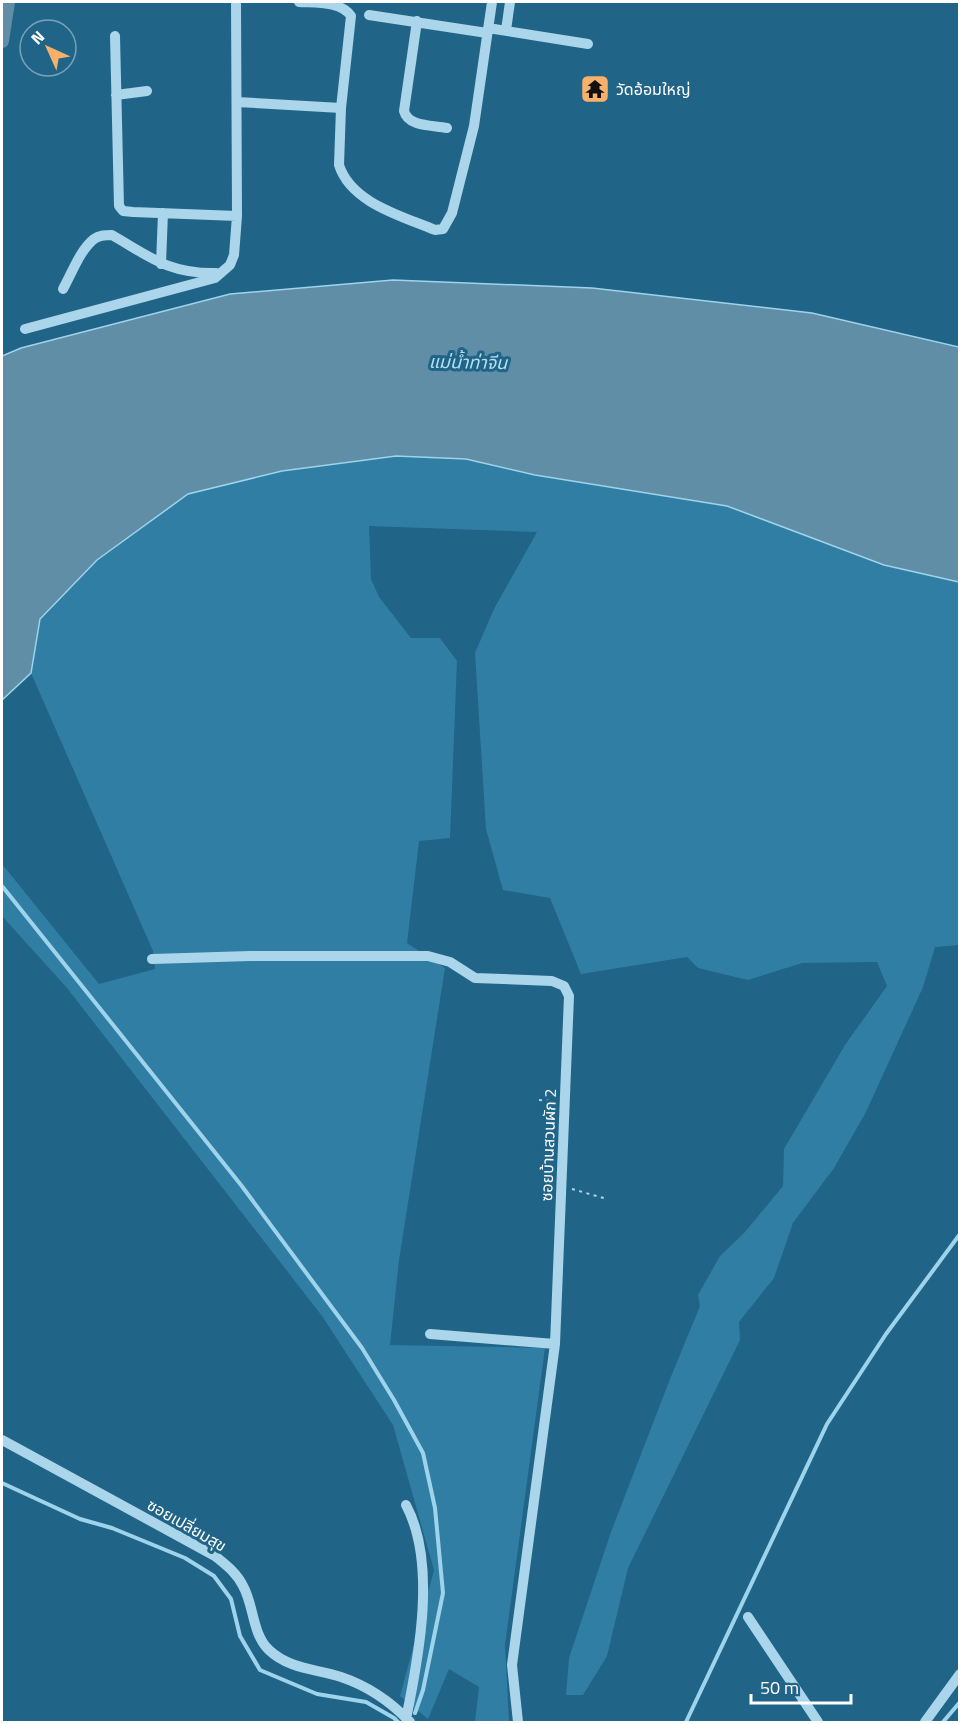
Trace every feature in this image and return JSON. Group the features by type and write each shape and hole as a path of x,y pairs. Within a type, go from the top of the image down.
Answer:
{"street":[{"path":"25,329 215,278 230,266 234,255 237,216 236,2"},
{"path":"299,2 340,6 351,16 341,108 339,165 342,174 361,195 385,209 435,230 443,229 452,213 474,126 492,2"},
{"path":"506,30 510,2"},
{"path":"369,15 487,30 506,30 588,44"},
{"path":"417,21 405,117 413,122 447,128"},
{"path":"115,36 119,206 123,211 134,212 237,216"},
{"path":"116,95 147,91"},
{"path":"237,102 341,108"},
{"path":"161,264 163,213"},
{"path":"63,289 84,251 94,238 103,235 112,235 161,264 184,272 222,273"},
{"name":"ซอยบ้านสวนผัก 2","path":"152,959 428,956 450,962 475,978 552,981 564,987 569,996 555,1344 514,1644 512,1665 518,1722"},
{"path":"430,1334 555,1344"},
{"name":"ซอยเปลี่ยมสุข","path":"2,1440 215,1556 231,1568 244,1587 258,1632 266,1648 291,1665 342,1678 375,1693 395,1706 408,1721"},
{"path":"406,1505 416,1526 423,1582 423,1617 408,1721"},
{"path":"748,1617 818,1722"},
{"path":"925,1722 960,1674"}],"path":[{"path":"561,1186 607,1199"}],"shaded area":[{"path":"396,456 466,459 535,475 727,506 884,565 959,582 959,945 935,947 923,987 866,1112 834,1168 793,1223 774,1278 739,1322 740,1340 628,1568 607,1656 583,1695 566,1695 569,1658 611,1532 700,1306 698,1295 720,1256 745,1232 783,1186 784,1149 845,1045 887,986 877,962 802,963 748,980 698,968 687,957 581,974 550,898 503,890 486,829 475,653 494,609 537,532 369,526 371,579 379,597 411,638 440,638 457,661 450,838 419,841 407,943 445,968 399,1260 390,1345 545,1348 505,1645 509,1722 475,1722 479,1687 449,1669 428,1719 400,1696 434,1570 393,1425 322,1316 67,988 2,916 2,864 99,984 155,969 153,951 31,673 39,619 97,560 188,494 282,471"}],"water":[{"name":"แม่น้ำท่าจีน","path":"393,280 592,288 812,313 959,347 959,582 884,565 727,506 535,475 466,459 396,456 282,471 188,494 97,560 40,619 31,673 2,700 2,356 21,348 230,294"}],"waterway":[{"path":"2,41 8,2"},
{"path":"2,886 241,1185 362,1348 423,1453 435,1508 443,1593 423,1690 415,1713"},
{"path":"686,1722 827,1424 886,1334 960,1234"},
{"path":"2,1483 80,1519 112,1528 185,1558 214,1576 231,1599 240,1636 260,1670 317,1694 366,1702 398,1722"},
{"path":"943,1722 960,1702"}],"place":[{"name":"วัดอ้อมใหญ่","path":"595,89"}]}
